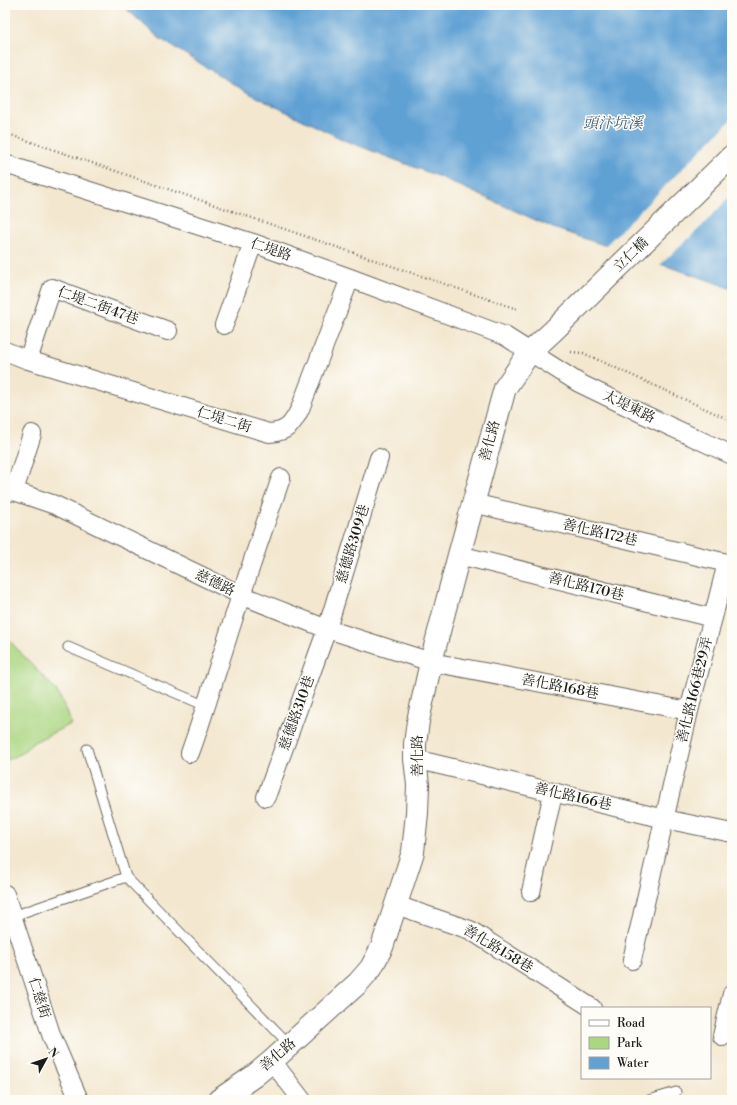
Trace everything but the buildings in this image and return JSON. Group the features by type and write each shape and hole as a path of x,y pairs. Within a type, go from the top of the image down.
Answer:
{"street":[{"name":"立仁橋","path":"529,353 732,156"},
{"name":"仁堤路","path":"5,164 253,243 505,336 529,353"},
{"path":"224,325 253,243"},
{"name":"仁堤二街","path":"5,351 28,360 269,433 277,433 284,431 296,417 300,409 350,278"},
{"name":"仁堤二街47巷","path":"28,360 52,288 168,331"},
{"name":"太堤東路","path":"529,353 579,383 642,414 732,455"},
{"name":"善化路","path":"219,1100 254,1076 358,983 371,968 382,947 413,852 418,785 415,744 418,721 431,662 505,388 529,353"},
{"path":"10,492 32,434"},
{"name":"慈德路309巷","path":"327,629 379,458"},
{"path":"190,754 241,595 281,478"},
{"name":"慈德路","path":"10,492 55,505 241,595 327,629 431,662"},
{"name":"善化路172巷","path":"473,503 727,563"},
{"name":"善化路170巷","path":"459,555 713,618"},
{"name":"善化路166巷29弄","path":"632,960 689,711 727,563"},
{"name":"慈德路310巷","path":"266,797 327,629"},
{"name":"善化路168巷","path":"431,662 689,711"},
{"name":"善化路166巷","path":"415,759 553,793 732,833"},
{"path":"531,892 553,793"},
{"name":"仁慈街","path":"5,894 9,918 52,1037 78,1100"},
{"name":"善化路158巷","path":"396,904 470,930 590,1007"},
{"path":"722,1036 732,994"},
{"path":"272,1060 302,1100"}],"lane":[{"path":"68,647 206,706"},
{"path":"87,749 126,877 289,1044"},
{"path":"9,918 126,877"},
{"path":"649,1100 676,1092"}],"path":[{"path":"5,133 517,308"},
{"path":"571,352 583,352 732,421"}],"green space":[{"path":"5,636 56,690 67,711 71,724 34,742 20,754 5,761"}],"water":[{"name":"頭汴坑溪","path":"122,5 732,5 732,289 553,228 440,177 346,141 248,93 159,38"}],"pier":[{"path":"732,119 732,194 702,226 659,266 604,247"}]}
